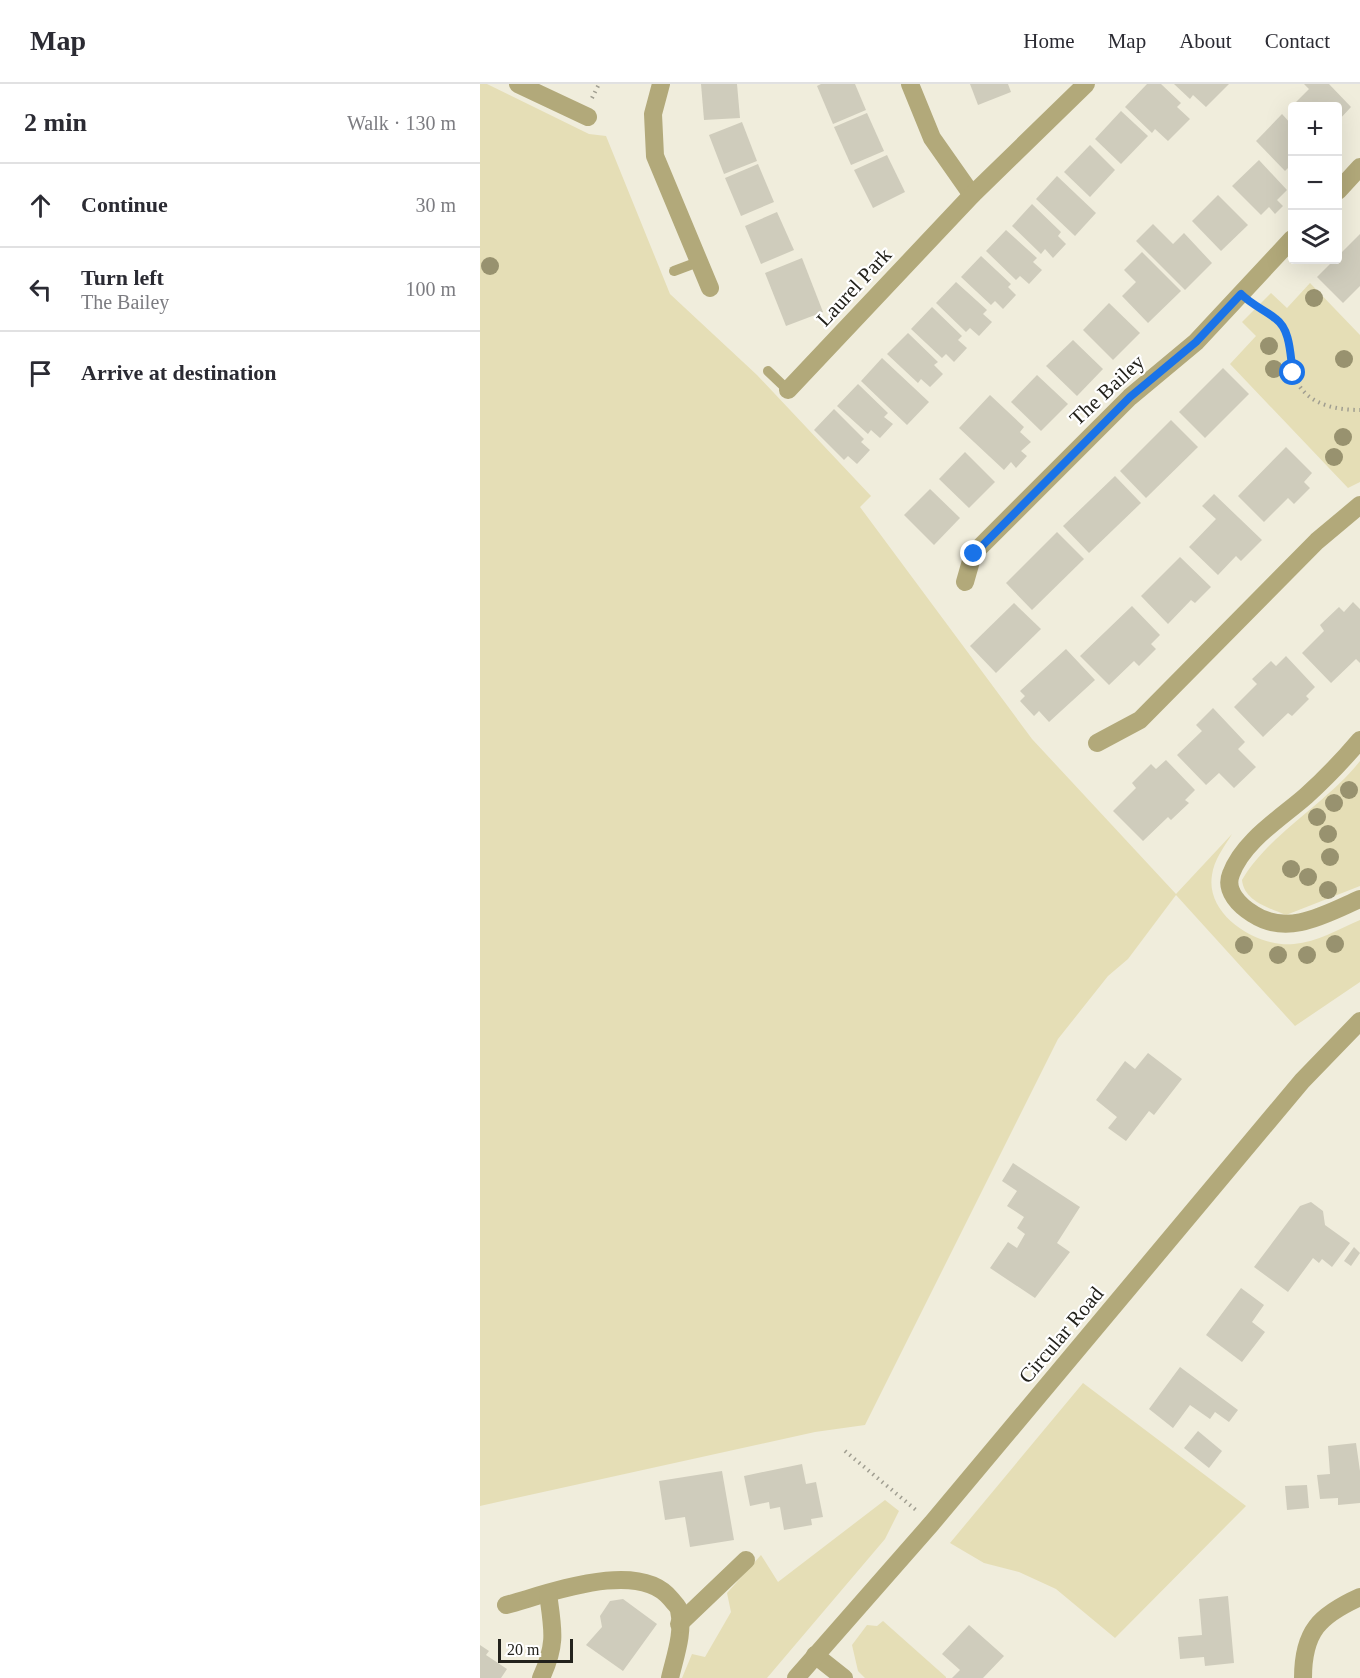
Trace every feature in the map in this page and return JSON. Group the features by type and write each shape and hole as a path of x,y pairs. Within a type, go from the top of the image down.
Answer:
{"street":[{"path":"518,84 590,109"},
{"path":"661,84 653,114 655,156 710,288"},
{"path":"910,84 932,138 972,195"},
{"name":"Laurel Park","path":"788,390 972,195 1086,84"},
{"path":"1342,187 1360,167"},
{"name":"The Bailey","path":"964,582 974,554 1130,397 1196,342 1288,244"},
{"path":"1097,743 1140,720 1317,541 1360,505"},
{"path":"1360,740 1336,768 1260,836 1240,857 1230,875 1230,891 1244,909 1261,919 1279,924 1298,925 1360,899"},
{"name":"Circular Road","path":"795,1678 932,1523 1302,1081 1360,1021"},
{"path":"679,1624 746,1560"},
{"path":"506,1605 603,1580 647,1582 667,1593 678,1609 680,1641 670,1678"},
{"path":"542,1678 552,1656 553,1631 548,1594"},
{"path":"1303,1678 1303,1657 1315,1627 1333,1609 1360,1597"},
{"path":"815,1655 844,1678"}],"lane":[{"path":"674,271 698,262"},
{"name":"Laurel Park","path":"768,371 788,390"}],"path":[{"path":"590,109 599,84"},
{"path":"1241,294 1251,304 1278,320 1286,331 1293,373 1301,390 1317,403 1340,410 1360,410"},
{"path":"845,1451 932,1523"}],"shaded area":[{"path":"480,84 487,84 589,134 606,136 670,294 757,375 871,496 860,507 1032,739 1176,894 1232,834 1217,859 1212,875 1212,890 1217,904 1226,916 1251,935 1280,944 1311,941 1360,920 1360,982 1295,1026 1176,895 1128,959 1108,976 1058,1039 865,1425 815,1432 480,1506"},
{"path":"1310,283 1360,335 1360,482 1348,488 1230,364 1256,336 1242,322 1271,293 1287,308"},
{"path":"1360,761 1360,886 1286,915 1258,903 1247,893 1242,880 1253,863 1282,833 1346,777"},
{"path":"1083,1383 1246,1506 1115,1638 1056,1589 1019,1572 984,1563 950,1543"},
{"path":"885,1500 899,1511 885,1539 767,1678 682,1678 692,1654 705,1657 731,1612 727,1593 761,1555 778,1582"},
{"path":"883,1621 946,1678 865,1678 858,1671 852,1645 867,1625 877,1626"}],"building":[{"path":"701,84 737,84 740,118 704,120"},
{"path":"855,84 866,110 833,124 817,86"},
{"path":"970,84 1008,84 1011,92 978,105"},
{"path":"1147,84 1161,84 1181,103 1177,107 1190,119 1168,141 1155,129 1152,133 1125,107"},
{"path":"1174,84 1229,84 1206,107 1193,95 1190,99"},
{"path":"1304,84 1329,84 1351,107 1342,117 1342,102 1296,102 1309,89"},
{"path":"1121,111 1148,136 1121,164 1095,139"},
{"path":"867,113 884,151 851,165 834,127"},
{"path":"1282,114 1288,121 1288,168 1285,171 1256,141"},
{"path":"742,122 757,161 724,174 709,135"},
{"path":"1090,145 1115,170 1090,197 1064,172"},
{"path":"887,155 905,192 873,208 854,170"},
{"path":"1259,160 1287,190 1277,200 1283,206 1275,214 1269,207 1261,215 1232,186"},
{"path":"758,164 774,202 741,216 725,178"},
{"path":"1057,176 1096,213 1075,236 1036,199"},
{"path":"1218,195 1248,225 1221,251 1192,221"},
{"path":"1032,204 1061,232 1058,236 1066,244 1053,258 1045,249 1041,254 1012,226"},
{"path":"777,212 794,250 761,264 745,226"},
{"path":"1153,224 1173,244 1184,233 1212,263 1185,290 1136,241"},
{"path":"1006,230 1037,258 1033,262 1042,270 1029,284 1020,276 1016,280 986,251"},
{"path":"1360,234 1360,286 1343,303 1317,277 1330,264 1342,264 1342,252"},
{"path":"1142,252 1181,291 1148,323 1122,296 1136,282 1124,270"},
{"path":"981,256 1011,284 1008,287 1016,295 1003,309 995,301 991,305 961,277"},
{"path":"802,258 823,312 786,326 765,273"},
{"path":"956,282 987,310 983,314 992,322 979,336 970,328 966,332 936,303"},
{"path":"1109,303 1140,333 1113,360 1083,330"},
{"path":"932,307 962,336 958,340 967,348 954,362 946,354 942,358 911,329"},
{"path":"908,333 938,362 934,365 943,374 930,387 921,379 918,383 887,354"},
{"path":"1073,340 1103,369 1077,396 1046,366"},
{"path":"882,358 929,402 907,425 861,381"},
{"path":"1223,368 1249,394 1205,438 1179,412"},
{"path":"1037,375 1068,404 1041,431 1011,402"},
{"path":"858,384 888,413 884,417 893,424 880,438 871,430 868,434 837,406"},
{"path":"990,395 1024,427 1020,432 1031,442 1021,451 1027,456 1016,468 1011,462 1004,470 959,428"},
{"path":"834,409 864,439 861,442 870,450 857,464 848,456 844,460 814,430"},
{"path":"1171,420 1198,447 1146,498 1120,471"},
{"path":"1286,447 1312,473 1304,482 1310,488 1294,504 1288,498 1264,522 1238,496"},
{"path":"965,452 995,482 969,508 939,479"},
{"path":"1115,476 1141,503 1089,553 1063,526"},
{"path":"930,489 960,518 934,545 904,515"},
{"path":"1214,494 1262,540 1241,561 1236,556 1218,575 1189,547 1216,519 1202,506"},
{"path":"1057,532 1084,559 1032,610 1006,583"},
{"path":"1180,557 1211,587 1195,603 1191,600 1168,624 1141,596"},
{"path":"1353,602 1360,609 1360,663 1356,659 1331,683 1302,653 1324,631 1320,625 1339,607 1344,612"},
{"path":"1014,603 1041,629 996,673 970,646"},
{"path":"1132,606 1160,635 1151,644 1156,649 1139,666 1134,661 1109,685 1080,656"},
{"path":"1066,649 1095,680 1049,722 1039,711 1034,716 1020,701 1025,696 1020,691"},
{"path":"1286,656 1315,687 1306,696 1309,699 1292,716 1288,713 1263,737 1234,707 1257,684 1252,679 1271,661 1276,666"},
{"path":"1213,708 1245,742 1238,749 1256,767 1234,788 1219,773 1206,785 1177,755 1202,731 1196,725"},
{"path":"1166,760 1195,790 1185,800 1189,803 1171,820 1168,817 1143,841 1113,811 1136,788 1132,783 1151,764 1156,769"},
{"path":"1148,1053 1182,1079 1154,1115 1149,1111 1126,1141 1108,1128 1117,1117 1096,1100 1125,1061 1135,1069"},
{"path":"1013,1163 1080,1207 1057,1243 1070,1252 1035,1298 990,1268 1008,1242 1017,1248 1025,1234 1017,1228 1024,1217 1007,1206 1017,1191 1002,1181"},
{"path":"1311,1202 1323,1211 1325,1225 1350,1243 1332,1267 1322,1259 1319,1263 1313,1258 1288,1292 1254,1267 1300,1206"},
{"path":"1354,1247 1360,1253 1351,1266 1344,1261"},
{"path":"1241,1288 1264,1305 1252,1322 1265,1332 1242,1362 1206,1335"},
{"path":"1180,1367 1238,1410 1229,1422 1215,1412 1210,1419 1190,1405 1173,1428 1149,1409"},
{"path":"1198,1431 1222,1451 1209,1468 1184,1448"},
{"path":"1356,1443 1360,1471 1360,1503 1338,1505 1338,1498 1320,1499 1317,1475 1330,1474 1328,1446"},
{"path":"802,1464 806,1484 816,1482 823,1517 811,1519 812,1525 784,1530 780,1507 770,1509 769,1502 750,1506 744,1476"},
{"path":"722,1471 734,1540 690,1547 685,1517 665,1520 659,1481"},
{"path":"1307,1485 1309,1508 1287,1510 1285,1486"},
{"path":"1228,1596 1234,1663 1205,1666 1204,1657 1180,1659 1178,1637 1202,1635 1199,1599"},
{"path":"623,1599 657,1624 623,1671 586,1645 602,1627 600,1616 610,1601"},
{"path":"969,1625 1004,1656 983,1678 952,1678 960,1670 942,1654"},
{"path":"480,1645 489,1651 486,1655 507,1669 501,1678 480,1678"}],"route":[{"path":"974,554 1130,397 1196,342 1241,294 1251,304 1278,320 1286,331 1293,373"}]}
